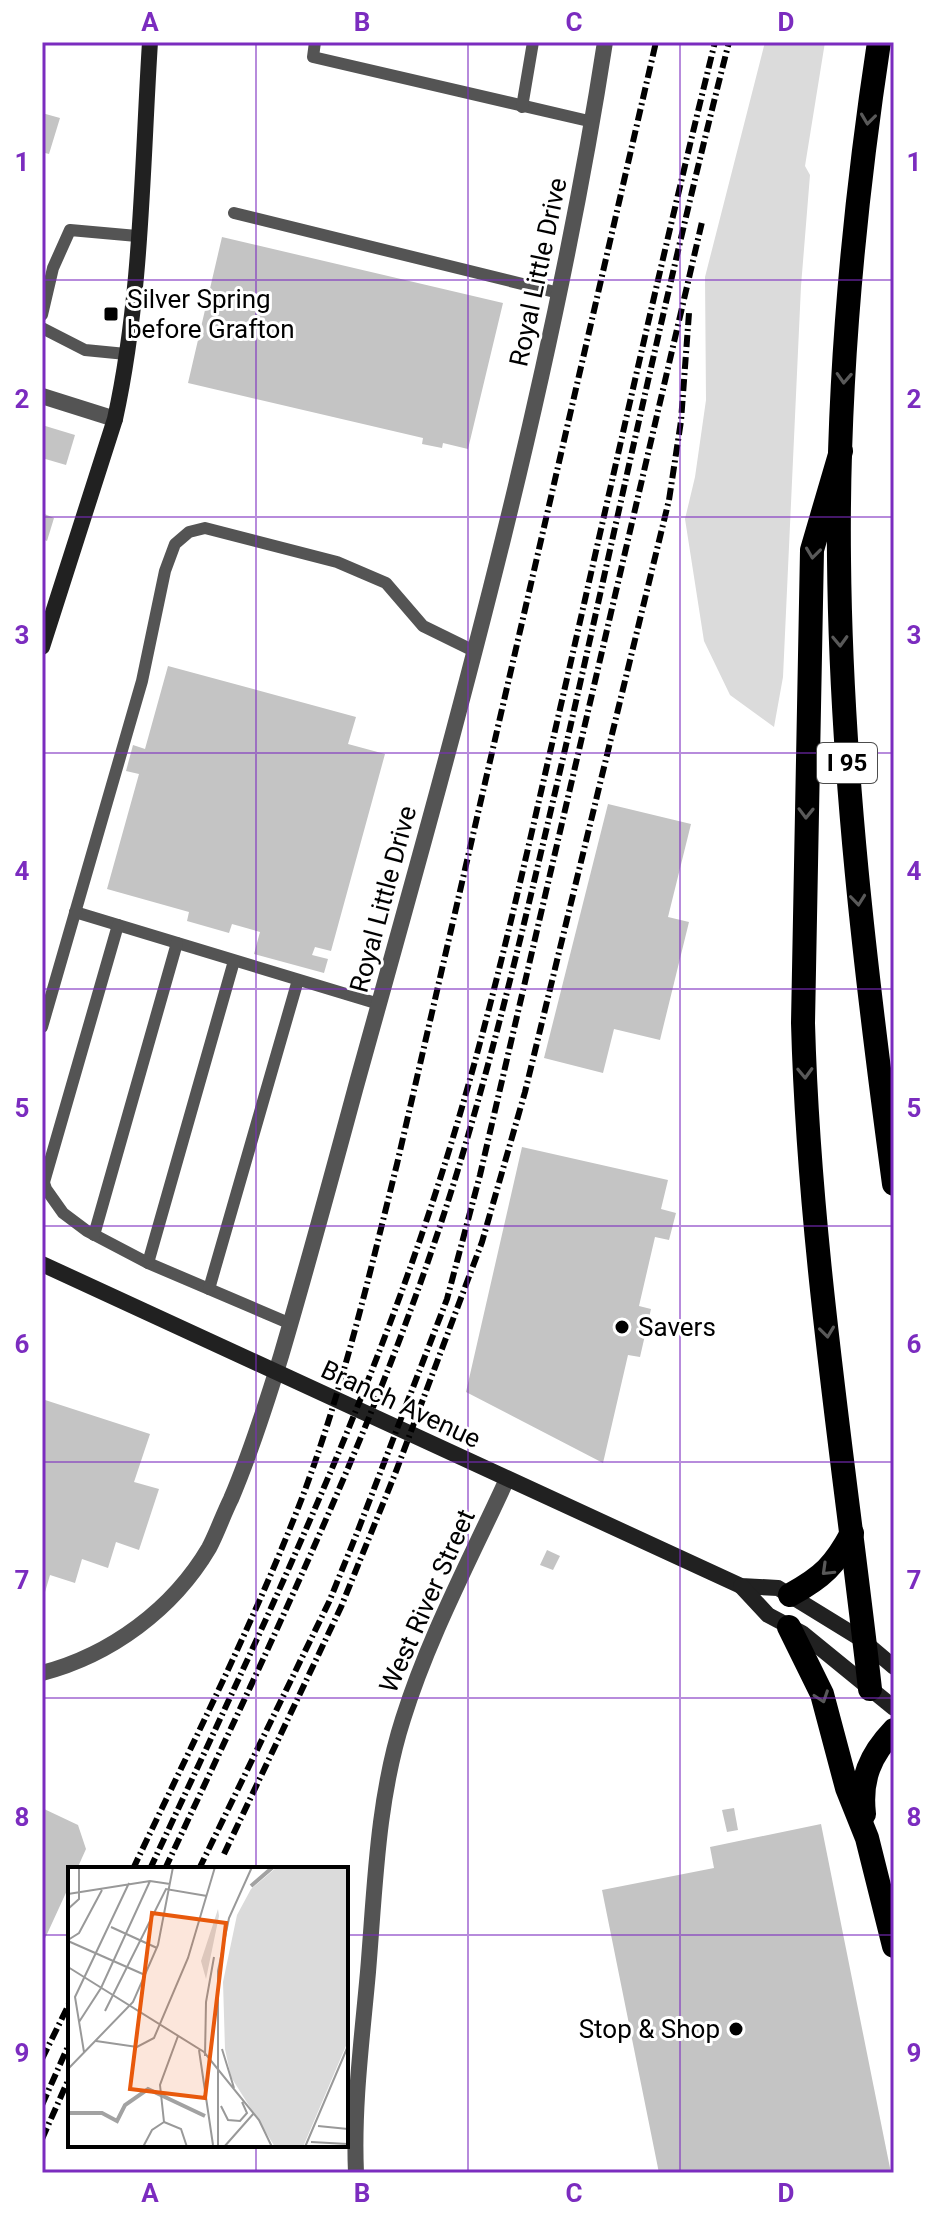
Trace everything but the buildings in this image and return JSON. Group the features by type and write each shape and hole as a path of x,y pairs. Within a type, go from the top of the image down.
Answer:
{"highway":[{"name":"I 95","path":"879,42 852,253 841,451 839,599 848,786 864,958 894,1184"},
{"path":"841,451 812,550 803,1008 812,1193 870,1689"},
{"path":"790,1595 831,1567 852,1533"},
{"path":"789,1627 822,1694 847,1788 867,1838 894,1946"},
{"path":"867,1838 863,1797 866,1775 874,1753 894,1730"}],"main road":[{"path":"42,647 115,419 126,354 137,236 150,42"},
{"name":"Branch Avenue","path":"42,1264 741,1586 778,1588 865,1642 894,1667"},
{"name":"Branch Avenue","path":"741,1586 768,1615 802,1633 894,1708"}],"street":[{"name":"Royal Little Drive","path":"42,1673 86,1657 138,1628 183,1586 210,1545 253,1448 291,1324 476,652 576,220 605,42"},
{"path":"42,396 115,419"},
{"name":"West River Street","path":"356,2173 356,2113 378,1848 390,1770 401,1723 425,1657 507,1479"}],"lane":[{"path":"315,42 313,57 593,122"},
{"path":"522,107 533,42"},
{"path":"234,213 559,293"},
{"path":"42,315 53,268 70,230 137,236"},
{"path":"42,328 85,350 126,354"},
{"path":"42,1027 142,681 165,571 175,544 189,532 205,528 337,562 386,583 423,626 476,652"},
{"path":"75,912 379,1004"},
{"path":"118,925 43,1180 63,1213 94,1235 148,1263 291,1324"},
{"path":"94,1235 177,943"},
{"path":"148,1263 234,961"},
{"path":"209,1289 298,980"}],"shaded area":[{"path":"765,42 825,42 805,166 810,175 801,286 783,677 774,727 730,695 704,641 685,519 695,477 706,400 705,277"}],"railway":[{"path":"134,1867 221,1685 283,1545 317,1457 343,1374 397,1164 656,42"},
{"path":"151,1867 269,1613 343,1441 411,1265 459,1118 505,944 715,42"},
{"path":"166,1867 284,1613 359,1441 427,1265 456,1176 488,1065 530,897 729,42"},
{"path":"200,1867 329,1602 447,1299 480,1175 702,222"},
{"path":"224,1854 341,1607 395,1474 482,1242 525,1092 669,500 681,421 689,313"},
{"path":"42,2059 68,2006"},
{"path":"42,2105 68,2046"},
{"path":"42,2139 68,2080"}],"place":[{"name":"Silver Spring before Grafton","path":"111,314"},
{"name":"Savers","path":"622,1327"},
{"name":"Stop & Shop","path":"736,2029"}]}
